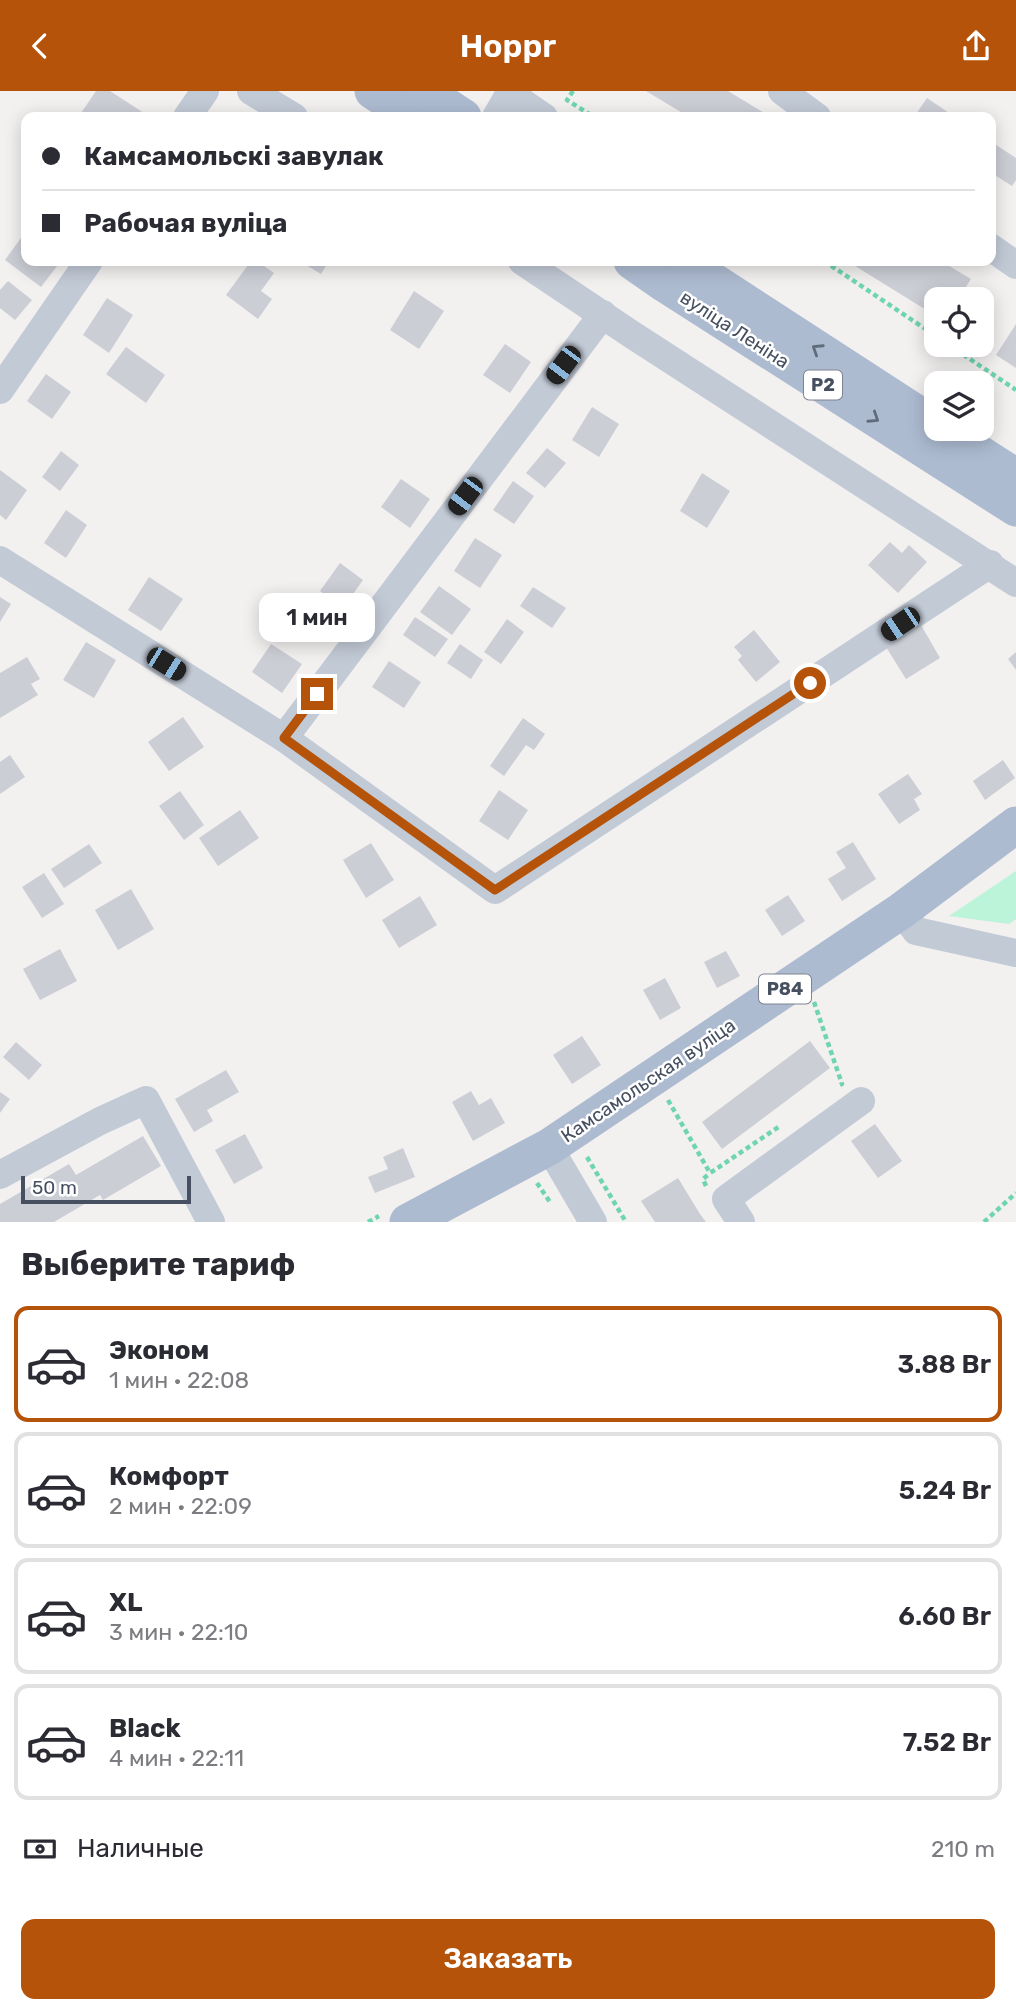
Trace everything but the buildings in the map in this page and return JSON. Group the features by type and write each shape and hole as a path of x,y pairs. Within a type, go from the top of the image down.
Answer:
{"main road":[{"path":"373,91 405,112"},
{"path":"423,91 455,112"},
{"name":"вуліца Леніна","path":"640,266 1016,508"},
{"name":"вуліца Леніна","path":"690,266 924,418"},
{"path":"960,441 1016,477"},
{"name":"Камсамольская вуліца","path":"408,1222 567,1150 901,911 1016,825"}],"street":[{"path":"190,112 205,91"},
{"path":"251,91 286,112"},
{"path":"782,91 810,112"},
{"path":"506,101 532,112"},
{"path":"996,251 1016,265"},
{"path":"0,390 86,266"},
{"path":"530,266 1016,583"},
{"path":"284,738 603,314"},
{"path":"0,560 284,738 495,890 990,564"},
{"path":"901,911 916,931 1016,953"},
{"path":"0,1175 100,1121 146,1100 211,1222"},
{"path":"741,1222 726,1199 861,1101"},
{"path":"567,1150 593,1222"}],"path":[{"path":"572,91 566,100 586,112"},
{"path":"831,266 924,328"},
{"path":"967,357 1016,390"},
{"path":"813,999 842,1084 831,1091"},
{"path":"666,1096 710,1173 787,1121"},
{"path":"567,1150 626,1222"},
{"path":"984,1222 1016,1193"}],"green space":[{"path":"1016,871 1016,919 1009,924 949,916"}],"route":[{"path":"317,694 284,738 495,890 810,683"}]}
